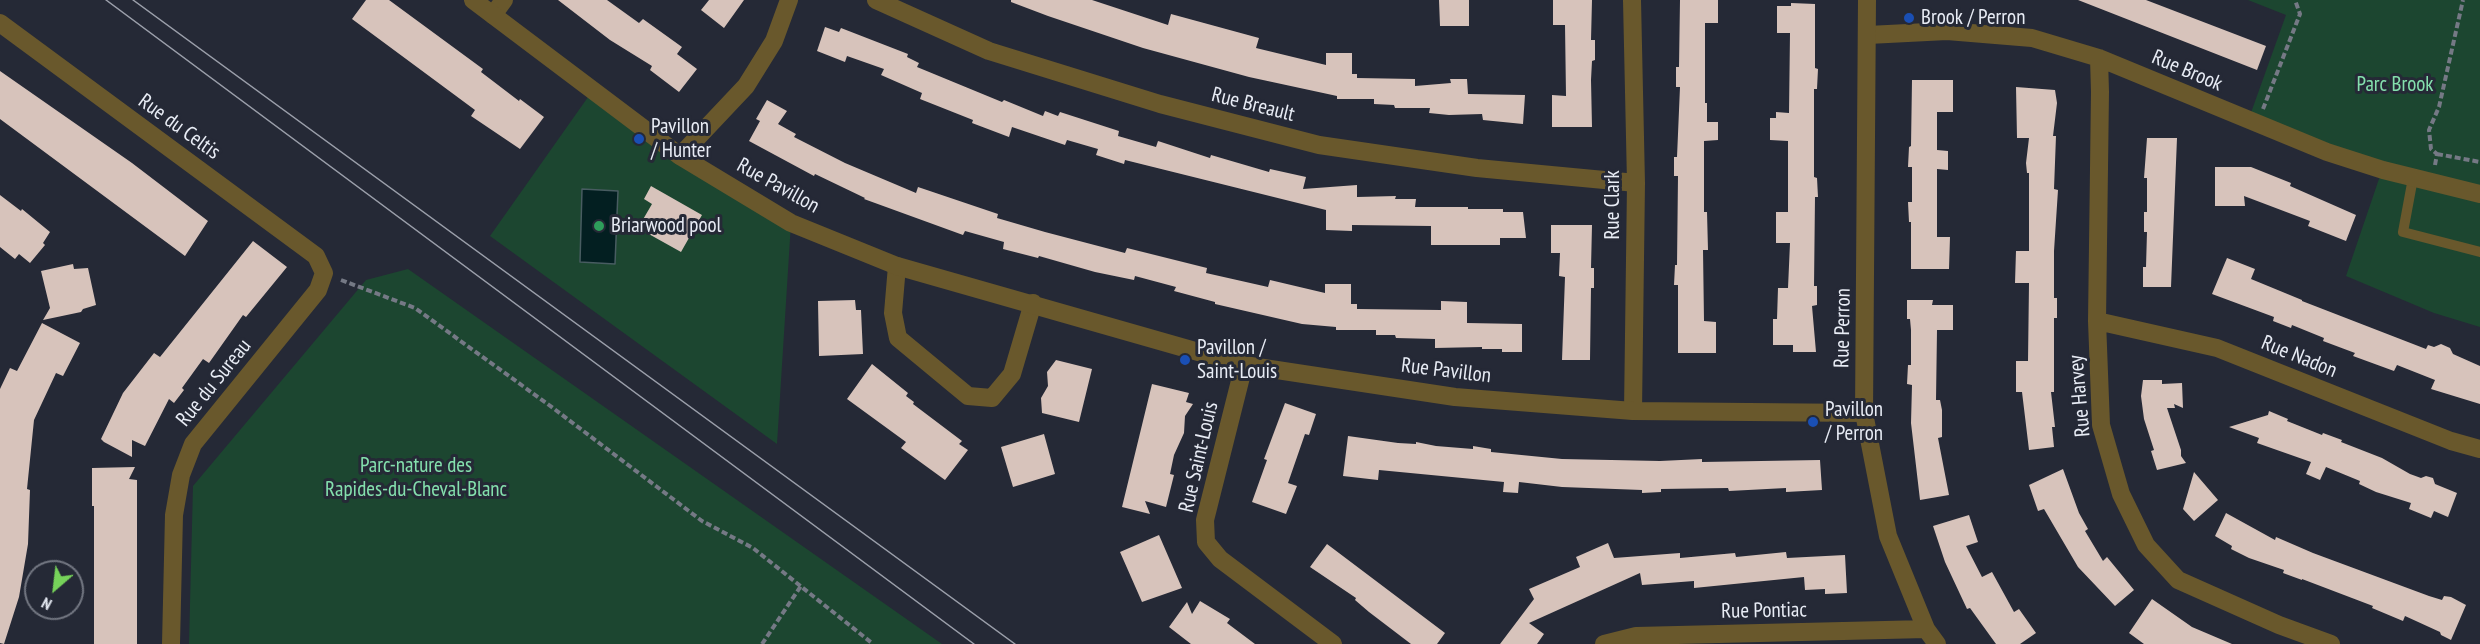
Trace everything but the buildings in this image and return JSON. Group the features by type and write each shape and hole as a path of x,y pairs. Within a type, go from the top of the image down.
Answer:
{"street":[{"name":"Rue Pavillon","path":"473,0 680,156 791,223 897,266 1244,365 1455,397 1633,411 1864,413"},
{"path":"493,15 504,0"},
{"path":"680,156 746,86 774,41 789,0"},
{"name":"Rue Breault","path":"876,0 989,51 1160,104 1320,145 1478,168 1636,183"},
{"name":"Rue Clark","path":"1632,0 1636,183 1633,411"},
{"name":"Rue Perron","path":"1868,0 1864,413 1888,536 1932,637"},
{"name":"Rue du Celtis","path":"0,23 316,256 324,273"},
{"name":"Rue Brook","path":"1868,35 1947,32 2032,38 2099,58 2327,152 2413,178 2480,194"},
{"name":"Rue Harvey","path":"2099,58 2097,321 2101,425 2121,494 2146,545 2178,580 2279,625 2331,644"},
{"path":"897,266 893,313 898,338 968,396 992,398 1012,374 1033,303"},
{"name":"Rue du Sureau","path":"171,644 174,515 180,475 193,444 318,290 324,273"},
{"name":"Rue Nadon","path":"2097,321 2217,348 2451,441 2480,450"},
{"name":"Rue Saint-Louis","path":"1244,365 1205,520 1206,542 1220,559 1333,644"},
{"name":"Rue Pontiac","path":"1604,644 1636,636 1932,637"}],"lane":[{"path":"2413,178 2403,232 2480,252"}],"path":[{"path":"2257,125 2300,14 2295,0"},
{"path":"2463,0 2439,107 2429,130 2431,149 2437,154 2480,162"},
{"path":"2431,182 2437,154"},
{"path":"324,273 415,308 702,521 753,548 873,644"},
{"path":"762,644 801,586"}],"green space":[{"name":"Parc Brook","path":"2248,0 2480,0 2480,327 2434,313 2346,276 2382,170 2248,121 2286,15"},
{"path":"593,90 791,223 777,444 490,236"},
{"name":"Parc-nature des Rapides-du-Cheval-Blanc","path":"408,269 942,644 189,644 193,486 366,280"}],"shaded area":[{"name":"Briarwood pool","path":"582,189 618,191 615,264 580,262"}],"tram line":[{"path":"106,0 974,644"},
{"path":"133,0 1015,644"}],"place":[{"name":"Brook / Perron","path":"1909,18"},
{"name":"Pavillon / Hunter","path":"639,139"},
{"name":"Briarwood pool","path":"599,226"},
{"name":"Pavillon / Saint-Louis","path":"1185,360"},
{"name":"Pavillon / Perron","path":"1813,422"}]}
